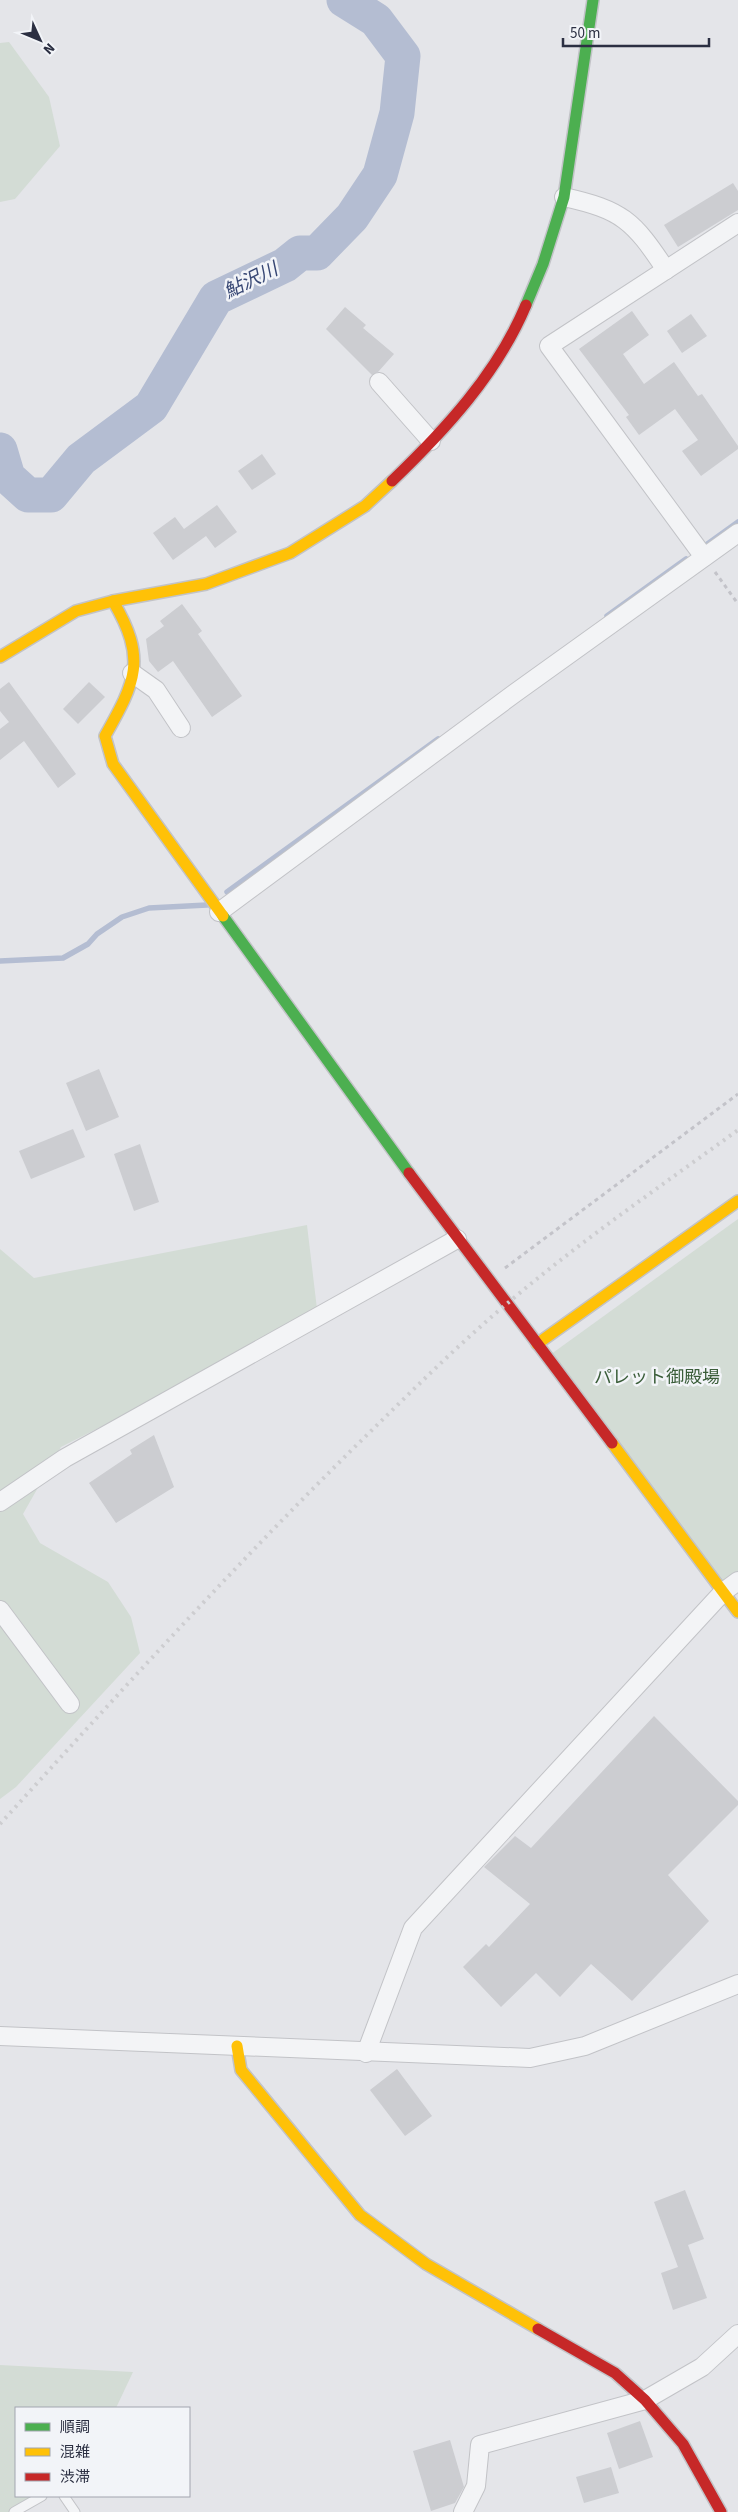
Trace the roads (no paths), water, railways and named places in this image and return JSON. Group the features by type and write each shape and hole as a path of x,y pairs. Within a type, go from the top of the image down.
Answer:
{"street":[{"path":"0,657 76,611 113,601 206,584 290,553 365,506 432,441 482,383 518,321 543,264 564,198 593,0"},
{"path":"564,198 599,205 626,219 646,240 666,270"},
{"path":"704,557 549,346 738,223"},
{"path":"378,382 432,441"},
{"path":"219,912 515,693 738,533"},
{"path":"113,601 120,614 135,658 128,696 105,736 113,764 457,1239 738,1612"},
{"path":"132,673 156,690 181,728"},
{"path":"537,1344 738,1201"},
{"path":"0,1502 65,1458 457,1239"},
{"path":"366,2053 413,1928 723,1592 738,1581"},
{"path":"0,1610 70,1704"},
{"path":"0,2036 366,2053 530,2058 585,2046 738,1984"},
{"path":"237,2046 241,2070 360,2215 426,2264 614,2373 645,2400 683,2444 721,2512"},
{"path":"463,2512 476,2486 480,2445 645,2400 702,2366 738,2334"}],"lane":[{"path":"14,2512 40,2497"},
{"path":"65,2497 75,2512"}],"waterway":[{"name":"鮎沢川","path":"0,450 8,477 28,495 51,495 81,459 151,407 216,298 285,265 300,253 317,253 352,217 380,175 397,113 403,56 376,20 344,0"},
{"path":"706,545 738,522"},
{"path":"607,616 686,559"},
{"path":"227,892 438,739"},
{"path":"0,961 63,958 88,944 97,934 122,917 149,908 207,905"}],"railway":[{"path":"0,1824 182,1625 276,1527 456,1349 491,1317 565,1257 738,1130"}],"park label":[{"name":"パレット御殿場","path":"657,1377"}]}
